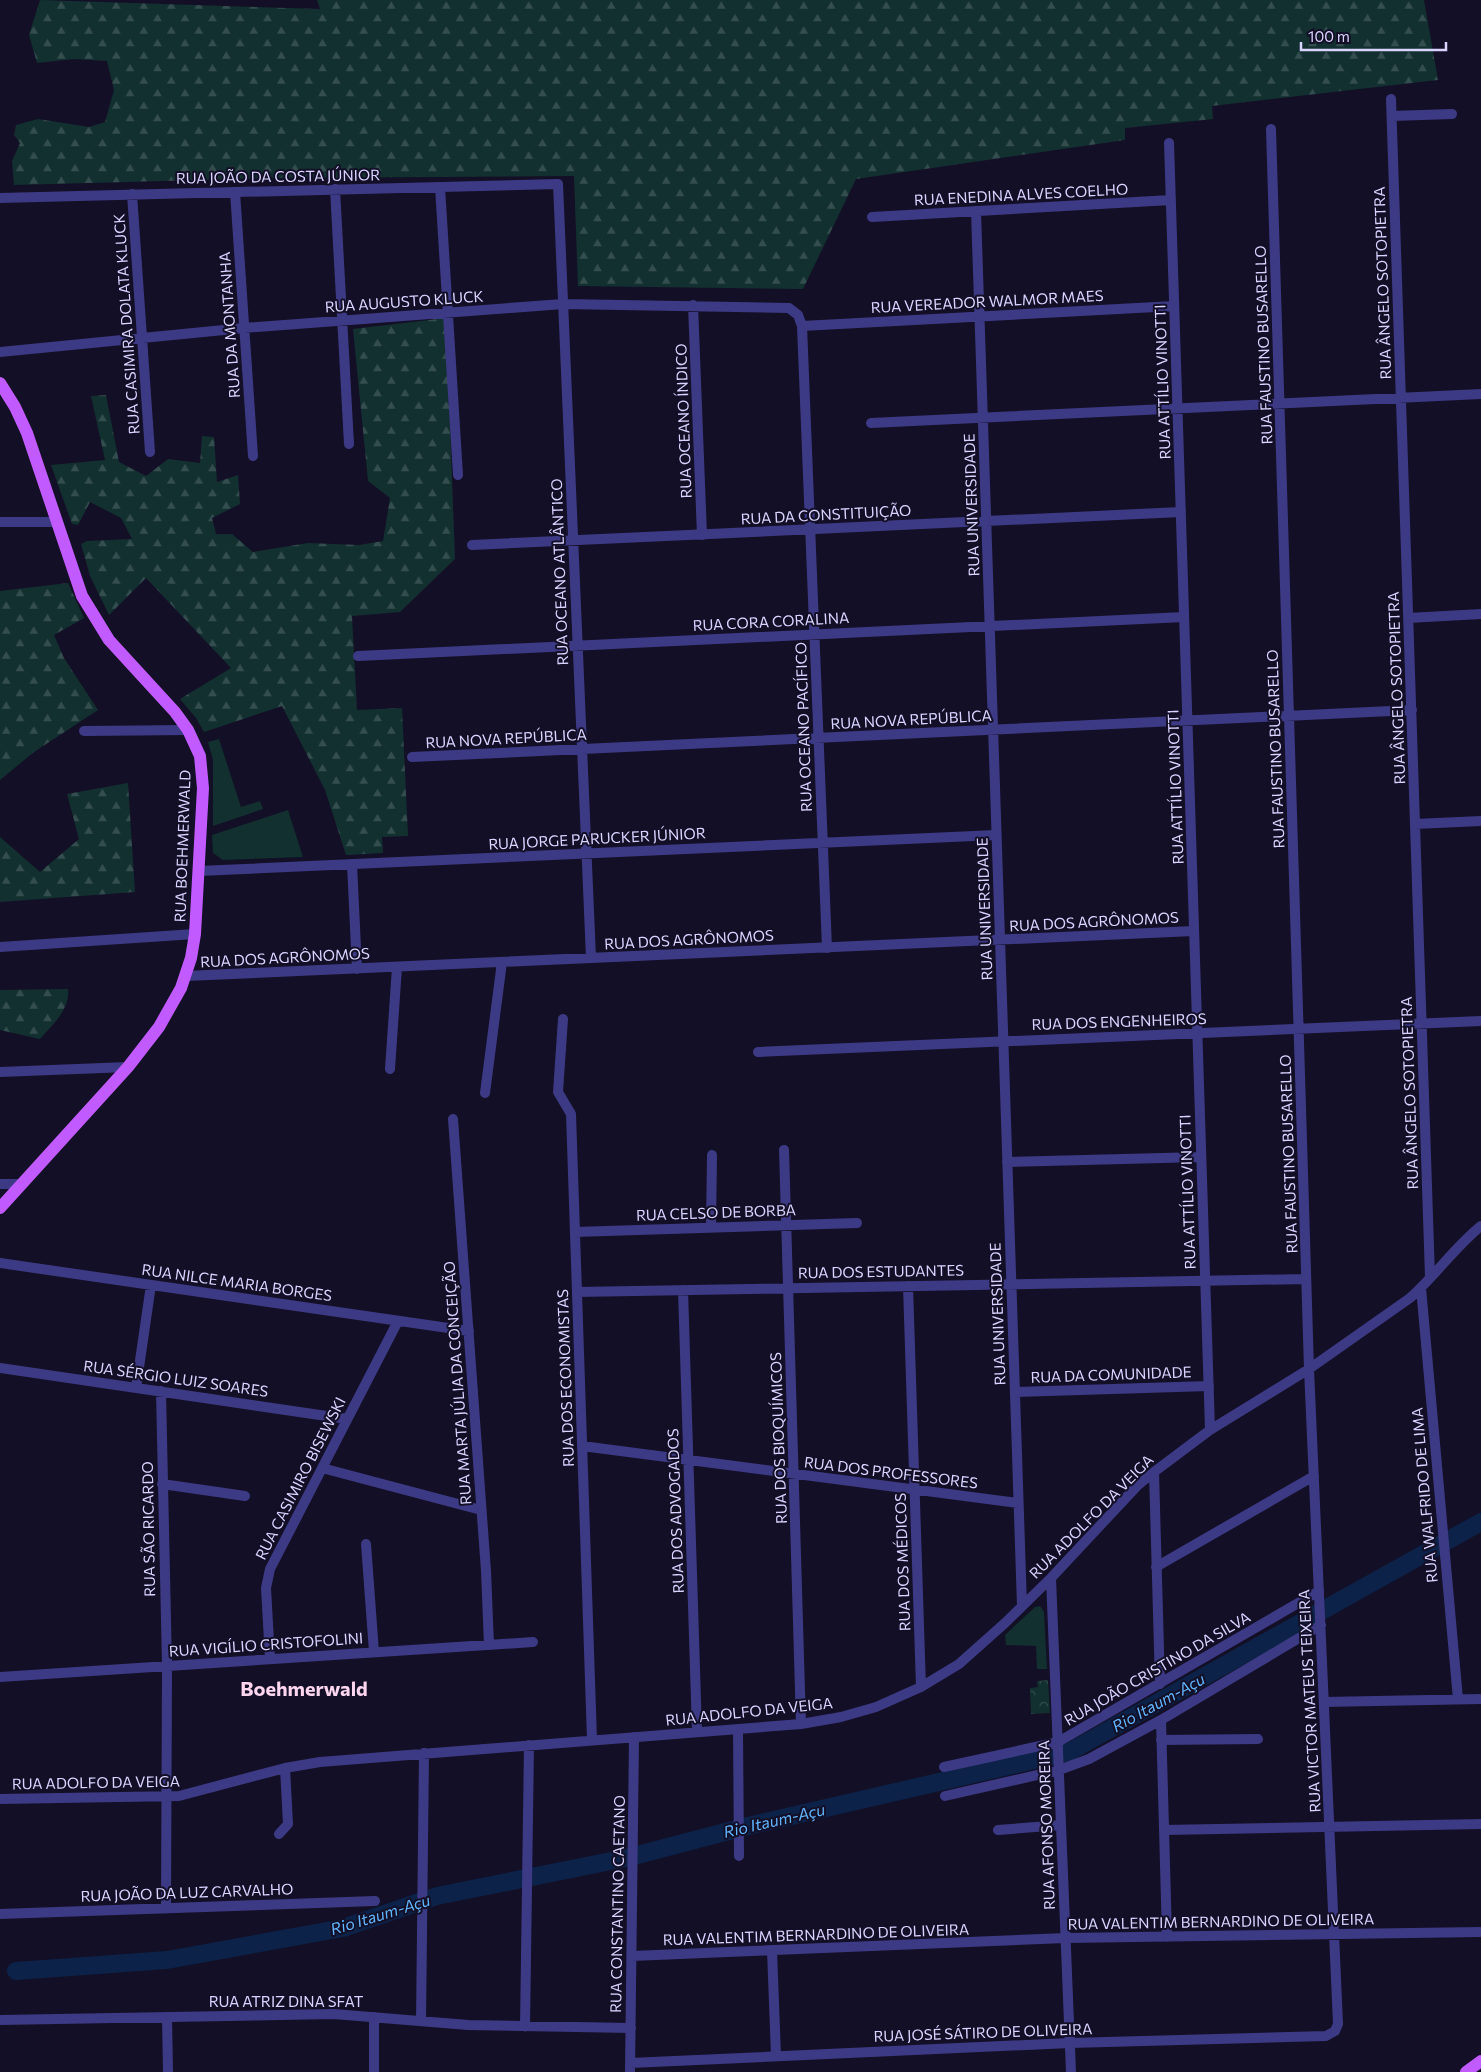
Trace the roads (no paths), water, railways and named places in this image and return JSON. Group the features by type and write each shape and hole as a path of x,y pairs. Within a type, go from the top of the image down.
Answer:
{"main road":[{"name":"RUA BOEHMERWALD","path":"0,383 16,407 27,433 82,596 101,629 175,712 188,730 200,756 203,773 195,934 186,976 172,1006 159,1027 128,1067 0,1208"},
{"path":"1466,2072 1481,2061"}],"street":[{"name":"RUA ÂNGELO SOTOPIETRA","path":"1391,98 1430,1277"},
{"path":"1392,116 1452,114"},
{"name":"RUA FAUSTINO BUSARELLO","path":"1271,129 1309,1369"},
{"name":"RUA ATTÍLIO VINOTTI","path":"1169,143 1210,1430"},
{"name":"RUA JOÃO DA COSTA JÚNIOR","path":"0,198 558,184"},
{"name":"RUA OCEANO ATLÂNTICO","path":"558,184 591,958"},
{"path":"440,187 458,475"},
{"path":"335,189 349,444"},
{"name":"RUA DA MONTANHA","path":"235,192 253,456"},
{"name":"RUA CASIMIRA DOLATA KLUCK","path":"132,194 150,452"},
{"name":"RUA ENEDINA ALVES COELHO","path":"872,217 1171,200"},
{"name":"RUA UNIVERSIDADE","path":"976,211 1022,1606"},
{"name":"RUA AUGUSTO KLUCK","path":"0,352 244,328 563,304 789,308 798,315 802,326"},
{"name":"RUA OCEANO ÍNDICO","path":"694,305 702,535"},
{"name":"RUA VEREADOR WALMOR MAES","path":"802,326 1174,306"},
{"name":"RUA OCEANO PACÍFICO","path":"802,326 827,948"},
{"path":"871,423 1481,394"},
{"name":"RUA DA CONSTITUIÇÃO","path":"472,545 1181,512"},
{"path":"1,522 56,522"},
{"path":"1408,618 1481,614"},
{"name":"RUA CORA CORALINA","path":"358,656 1184,617"},
{"name":"RUA NOVA REPÚBLICA","path":"412,757 1412,710"},
{"path":"84,731 188,730"},
{"path":"1415,824 1481,821"},
{"name":"RUA JORGE PARUCKER JÚNIOR","path":"199,871 996,835"},
{"path":"352,864 357,969"},
{"name":"RUA DOS AGRÔNOMOS","path":"186,976 1194,931"},
{"path":"0,947 195,934"},
{"path":"485,1093 502,962"},
{"path":"390,1069 398,967"},
{"name":"RUA DOS ECONOMISTAS","path":"562,1019 558,1092 570,1114 592,1740"},
{"name":"RUA DOS ENGENHEIROS","path":"758,1052 1481,1021"},
{"path":"0,1072 128,1067"},
{"name":"RUA MARTA JÚLIA DA CONCEIÇÃO","path":"454,1119 489,1645"},
{"name":"RUA DOS BIOQUÍMICOS","path":"784,1150 801,1724"},
{"path":"711,1228 712,1155"},
{"path":"1007,1162 1201,1157"},
{"path":"0,1184 20,1184"},
{"name":"RUA CELSO DE BORBA","path":"574,1232 858,1223"},
{"name":"RUA ADOLFO DA VEIGA","path":"0,1799 165,1798 195,1793 285,1768 343,1759 801,1724 858,1713 921,1687 959,1664 1051,1578 1137,1486 1210,1430 1309,1369 1393,1310 1421,1288 1465,1240 1481,1226"},
{"name":"RUA NILCE MARIA BORGES","path":"0,1263 469,1331"},
{"name":"RUA DOS ESTUDANTES","path":"577,1292 1306,1279"},
{"path":"136,1388 151,1285"},
{"name":"RUA DOS MÉDICOS","path":"908,1286 921,1687"},
{"name":"RUA WALFRIDO DE LIMA","path":"1421,1288 1458,1699"},
{"name":"RUA DOS ADVOGADOS","path":"683,1290 697,1732"},
{"name":"RUA CASIMIRO BISEWSKI","path":"270,1659 266,1588 268,1575 398,1321"},
{"name":"RUA SÉRGIO LUIZ SOARES","path":"0,1368 348,1419"},
{"name":"RUA VICTOR MATEUS TEIXEIRA","path":"1309,1369 1335,1934 1338,2016 1335,2031"},
{"name":"RUA DA COMUNIDADE","path":"1014,1392 1209,1386"},
{"name":"RUA SÃO RICARDO","path":"160,1391 166,1666 166,1908"},
{"name":"RUA DOS PROFESSORES","path":"582,1446 1018,1503"},
{"path":"322,1468 481,1510"},
{"path":"1154,1472 1160,1684"},
{"path":"1156,1567 1314,1476"},
{"path":"162,1484 246,1496"},
{"path":"366,1544 374,1652"},
{"name":"RUA AFONSO MOREIRA","path":"1051,1578 1071,2072"},
{"name":"RUA JOÃO CRISTINO DA SILVA","path":"944,1767 1058,1745 1319,1591"},
{"path":"945,1796 1089,1760 1161,1720 1321,1622"},
{"name":"RUA VIGÍLIO CRISTOFOLINI","path":"0,1677 533,1642"},
{"path":"1324,1702 1481,1699"},
{"path":"1161,1720 1167,1937"},
{"path":"738,1729 739,1856"},
{"name":"RUA CONSTANTINO CAETANO","path":"630,2067 634,1737"},
{"path":"1161,1740 1258,1739"},
{"path":"525,2026 529,1745"},
{"path":"421,2022 424,1753"},
{"path":"279,1834 288,1824 285,1768"},
{"path":"1164,1830 1481,1824"},
{"path":"998,1830 1061,1825"},
{"name":"RUA JOÃO DA LUZ CARVALHO","path":"0,1914 375,1901"},
{"name":"RUA VALENTIM BERNARDINO DE OLIVEIRA","path":"632,1956 1066,1938 1481,1932"},
{"path":"772,1950 776,2056"},
{"name":"RUA ATRIZ DINA SFAT","path":"0,2020 334,2014 421,2022 631,2028"},
{"path":"168,2017 168,2072"},
{"path":"374,2017 374,2072"},
{"name":"RUA JOSÉ SÁTIRO DE OLIVEIRA","path":"630,2067 776,2056 1070,2043 1326,2036 1335,2031"}],"waterway":[{"name":"Rio Itaum-Açu","path":"16,1971 167,1960 343,1928 437,1896 626,1858 748,1826 1069,1752 1481,1522"}],"district":[{"name":"Boehmerwald","path":"304,1688"}]}
